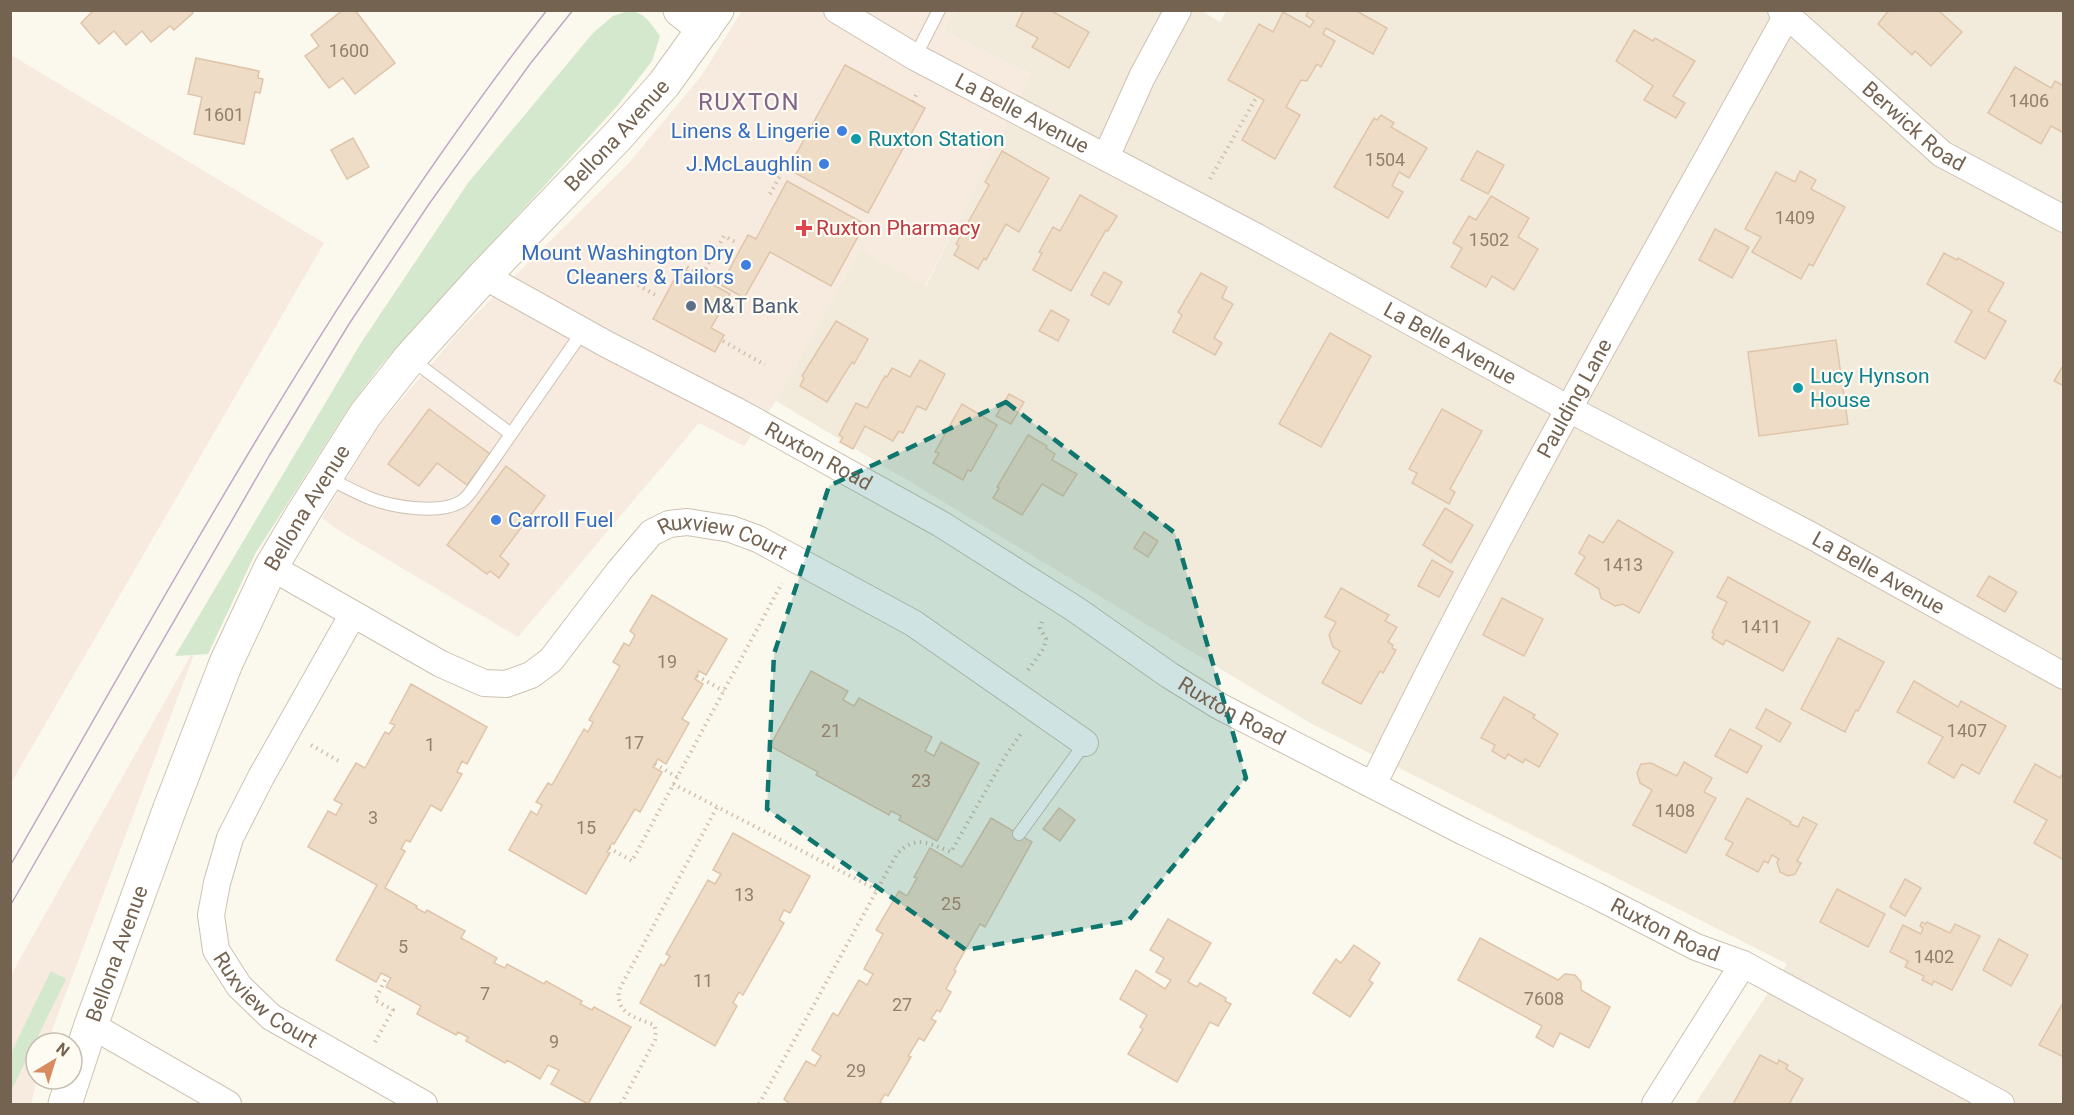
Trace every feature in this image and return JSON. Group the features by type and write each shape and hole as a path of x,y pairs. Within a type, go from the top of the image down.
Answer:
{"main road":[{"name":"Bellona Avenue","path":"65,1104 91,1025 170,808 226,663 271,567 325,476 366,415 410,358 664,84 700,17"}],"street":[{"name":"La Belle Avenue","path":"837,10 915,57 1196,205 1569,409 1812,536 2064,676"},
{"path":"1106,157 1142,77 1178,10"},
{"name":"Berwick Road","path":"1784,13 1942,154 2064,219"},
{"name":"Paulding Lane","path":"1373,785 1423,680 1784,13"},
{"name":"Ruxton Road","path":"484,276 583,331 738,411 941,524 1058,599 1169,675 1220,706 1464,832 1696,947 1743,964 2001,1104"},
{"name":"Ruxview Court","path":"271,567 441,664 484,683 506,684 531,675 552,660 651,534 669,524 687,522 731,529 758,539 913,623 1085,743"},
{"name":"Ruxview Court","path":"353,614 261,777 230,838 216,883 211,915 216,950 239,986 271,1017 424,1104"},
{"path":"1655,1104 1743,964"},
{"path":"91,1025 228,1104"}],"lane":[{"path":"915,57 939,10"},
{"path":"325,476 372,499 388,503 420,508 449,507 463,500 583,331"},
{"path":"410,358 511,434"},
{"path":"1019,834 1085,743"}],"path":[{"path":"1196,205 1257,96"},
{"path":"770,194 781,174"},
{"path":"687,267 702,275 724,236 737,243"},
{"path":"638,285 659,297"},
{"path":"723,341 765,365"},
{"path":"609,848 632,861 795,560"},
{"path":"1013,692 1044,648 1046,639 1040,628 1043,619 1058,599"},
{"path":"697,676 724,691"},
{"path":"759,1104 888,868 905,845 922,841 951,852 1006,755 1037,709"},
{"path":"655,764 677,777"},
{"path":"673,784 877,890"},
{"path":"621,1104 655,1040 656,1031 654,1025 621,1008 618,1001 619,990 717,807"},
{"path":"361,1069 393,1010 375,1000 387,976"}],"highlighted area":[{"path":"1006,402 1175,533 1246,778 1128,921 966,950 767,809 774,654 829,486"}],"shaded area":[{"path":"1200,10 1220,22 1227,10 2063,11 2063,1104 1695,1104 1787,964 1312,724 776,401 860,249 926,286 1031,74 943,31 955,11"},
{"path":"742,11 955,11 943,31 1032,75 925,286 860,249 776,401 744,446 699,423 518,637 338,530 322,518 379,426 462,328 629,163 702,75"},
{"path":"11,55 324,243 11,783"},
{"path":"199,641 52,1031 24,1031 24,1091 34,1091 31,1104 11,1104 11,975"}],"green space":[{"path":"628,11 643,16 660,36 652,61 618,105 380,366 348,409 255,554 208,654 175,656 361,343 468,183 593,33 613,16"},
{"path":"51,971 66,979 40,1031 24,1031 24,1065 11,1091 11,1053"}],"building":[{"path":"94,10 191,10 193,13 174,30 170,26 151,42 142,31 126,45 114,31 99,44 81,23"},
{"path":"343,10 355,10 395,63 355,94 343,78 329,88 305,56 319,46 311,35"},
{"path":"1024,10 1050,10 1089,32 1069,68 1032,47 1038,38 1016,26"},
{"path":"1309,10 1355,10 1387,28 1373,54 1326,28 1323,34 1335,41 1321,67 1317,64 1307,81 1301,80 1286,107 1300,115 1275,159 1242,140 1264,100 1228,80 1259,24 1273,32 1283,12 1310,27 1314,21 1306,16"},
{"path":"1889,10 1938,10 1962,32 1931,66 1915,51 1912,55 1878,24"},
{"path":"1634,30 1653,41 1655,38 1695,61 1673,96 1685,103 1676,118 1644,100 1653,86 1616,61"},
{"path":"196,58 259,71 258,78 263,79 260,93 255,92 244,144 194,134 202,97 188,94"},
{"name":"Ruxton Station","path":"845,65 925,108 868,213 788,169"},
{"path":"2015,67 2051,88 2055,81 2064,86 2064,133 2051,126 2041,144 1988,113"},
{"path":"1381,115 1394,123 1391,127 1427,148 1409,178 1399,172 1392,186 1403,192 1388,218 1334,187 1374,118 1377,120"},
{"path":"353,138 369,167 347,179 331,150"},
{"path":"1002,151 1049,178 1019,232 1006,224 986,260 984,258 978,269 954,255 959,246 956,244 989,185 985,182"},
{"path":"1477,151 1504,165 1488,194 1461,180"},
{"path":"1800,171 1816,180 1811,189 1845,207 1813,266 1809,264 1801,279 1752,252 1761,237 1745,229 1776,172 1795,182"},
{"path":"787,181 865,224 831,286 770,252 744,298 721,285 748,235 756,239"},
{"path":"1080,195 1117,216 1108,231 1106,230 1071,291 1033,270 1042,253 1039,252 1053,227 1060,231"},
{"path":"1491,196 1529,218 1518,237 1538,249 1514,290 1492,276 1486,287 1451,267 1462,248 1453,243 1469,216 1476,220"},
{"path":"1715,229 1749,247 1732,278 1699,260"},
{"path":"1944,253 2004,283 1988,311 2006,321 1985,359 1955,342 1972,311 1927,284"},
{"name":"M&T Bank","path":"681,267 730,294 711,328 724,335 715,352 653,319"},
{"path":"1104,272 1122,282 1109,305 1091,295"},
{"path":"1201,273 1227,287 1222,298 1233,304 1214,338 1222,343 1215,355 1173,332 1182,315 1178,312"},
{"path":"1051,310 1069,320 1058,341 1039,331"},
{"path":"836,321 868,339 854,364 852,362 827,402 800,386 804,378 802,376"},
{"path":"1330,333 1371,356 1321,447 1279,424"},
{"name":"Lucy Hynson House","path":"1836,340 1848,424 1759,436 1748,352"},
{"path":"920,360 945,374 926,410 917,406 903,433 899,431 893,441 865,426 853,449 840,442 843,437 839,435 856,403 867,408 892,368 910,377"},
{"path":"2064,364 2064,386 2054,381"},
{"path":"1009,394 1024,402 1011,424 996,416"},
{"path":"962,404 997,425 971,471 968,470 963,480 933,463 939,453 935,452"},
{"name":"Carroll Fuel","path":"429,409 490,454 467,485 437,463 419,486 388,464"},
{"path":"1442,409 1482,431 1450,489 1455,492 1449,504 1412,483 1417,473 1409,469"},
{"path":"1028,435 1047,446 1046,448 1055,454 1052,460 1077,474 1063,496 1042,484 1022,515 993,498 999,488 997,487"},
{"name":"Carroll Fuel","path":"506,466 545,496 500,556 509,564 499,578 490,571 487,574 447,545"},
{"path":"1445,508 1473,525 1451,563 1423,545"},
{"path":"1618,520 1673,552 1639,613 1623,604 1615,606 1601,598 1599,589 1575,574 1585,557 1579,553 1589,535 1603,543"},
{"path":"1144,532 1158,541 1148,557 1134,548"},
{"path":"1432,560 1453,572 1439,597 1418,586"},
{"path":"1989,576 2017,592 2005,612 1977,596"},
{"path":"1728,577 1810,622 1783,671 1726,640 1723,645 1712,638 1714,634 1712,632 1727,602 1717,597"},
{"path":"1341,588 1389,615 1385,621 1397,627 1388,642 1396,650 1383,673 1380,671 1361,704 1322,683 1340,651 1333,647 1329,635 1336,622 1325,617"},
{"path":"652,595 727,639 706,675 699,671 695,679 703,684 682,719 689,723 666,764 658,759 653,767 662,772 640,812 635,809 614,844 612,843 607,852 610,853 586,894 509,850 531,811 537,815 542,805 536,802 548,783 552,785 584,729 588,732 593,722 589,720 620,666 613,662 624,643 629,646 635,635 630,631"},
{"path":"1502,598 1543,619 1524,656 1483,635"},
{"path":"1838,638 1884,662 1845,732 1801,709"},
{"path":"811,671 848,691 843,700 854,706 859,698 932,737 925,751 934,756 941,742 979,763 937,841 899,820 901,816 891,811 889,815 816,775 818,772 770,746"},
{"path":"1914,681 1958,707 1961,701 2006,726 1979,774 1962,764 1954,778 1928,763 1943,737 1897,712"},
{"path":"411,684 487,727 467,764 462,761 457,772 462,774 441,811 431,805 410,842 406,840 401,849 405,851 385,888 425,913 427,910 465,931 461,938 497,958 494,963 505,968 507,964 544,984 546,981 582,1001 580,1004 592,1010 594,1007 631,1027 588,1104 551,1084 559,1070 548,1065 540,1079 507,1060 505,1063 466,1041 468,1037 458,1032 456,1035 417,1014 421,1006 386,987 391,978 381,973 376,982 336,960 377,885 308,847 328,811 336,815 342,804 334,800 356,763 365,768 385,732 389,734 395,725 390,723"},
{"path":"1504,697 1535,715 1533,718 1558,734 1539,767 1525,759 1523,763 1508,754 1505,759 1492,751 1495,745 1481,738"},
{"path":"1766,709 1791,723 1780,742 1756,728"},
{"path":"1730,729 1762,746 1747,773 1715,756"},
{"path":"1684,762 1712,778 1704,792 1716,798 1686,853 1633,825 1652,790 1640,783 1637,773 1641,764 1651,763 1677,776"},
{"path":"2035,764 2060,778 2064,772 2064,860 2034,843 2047,820 2014,802"},
{"path":"1747,798 1798,827 1803,817 1817,824 1797,861 1801,863 1795,874 1788,876 1780,872 1777,862 1779,859 1772,855 1768,863 1764,861 1758,872 1726,855 1733,843 1725,839"},
{"path":"1059,808 1075,820 1060,841 1043,829"},
{"path":"991,818 1032,842 985,927 980,924 954,970 956,971 946,989 951,992 940,1012 937,1010 931,1019 936,1021 924,1041 919,1038 908,1056 911,1057 888,1096 885,1094 880,1102 883,1104 790,1104 784,1099 806,1061 815,1066 821,1056 812,1050 833,1013 838,1016 859,980 867,985 873,974 864,969 883,934 876,930 899,891 907,896 917,878 914,877 930,848 962,867"},
{"path":"733,833 810,876 790,913 784,910 779,920 784,923 743,995 739,992 733,1003 737,1006 715,1046 640,1003 661,964 664,966 670,956 666,954 708,880 715,884 721,874 713,870"},
{"path":"1905,879 1921,888 1905,916 1890,907"},
{"path":"1837,889 1885,914 1868,947 1820,922"},
{"path":"1168,919 1211,943 1188,982 1197,987 1200,983 1226,998 1225,1001 1231,1004 1218,1026 1210,1022 1177,1082 1128,1054 1143,1029 1140,1027 1147,1015 1120,999 1136,970 1165,989 1171,980 1156,972 1164,958 1150,950"},
{"path":"1922,922 1926,924 1927,922 1950,933 1955,924 1980,936 1952,990 1934,981 1932,985 1922,980 1924,976 1905,967 1908,961 1890,952 1903,925 1921,934"},
{"path":"1480,938 1558,980 1565,974 1575,975 1581,982 1581,990 1610,1007 1589,1048 1560,1033 1553,1047 1536,1037 1542,1026 1458,980"},
{"path":"1999,939 2028,955 2011,986 1983,970"},
{"path":"1354,945 1380,963 1369,980 1373,983 1350,1017 1313,993 1336,959 1341,963"},
{"path":"2064,1001 2064,1057 2039,1045"},
{"path":"1760,1055 1777,1064 1779,1060 1788,1065 1786,1069 1803,1079 1789,1104 1733,1104"}],"tram line":[{"path":"10,866 199,537 330,321 399,215 471,111 547,10"},
{"path":"10,906 269,456 349,324 429,204 530,64 573,10"}],"place":[{"name":"Linens & Lingerie","path":"842,131"},
{"name":"Ruxton Station","path":"856,139"},
{"name":"J.McLaughlin","path":"824,164"},
{"name":"Ruxton Pharmacy","path":"804,228"},
{"name":"Mount Washington Dry Cleaners & Tailors","path":"746,265"},
{"name":"M&T Bank","path":"691,306"},
{"name":"Lucy Hynson House","path":"1798,388"},
{"name":"Carroll Fuel","path":"496,520"}],"district":[{"name":"RUXTON","path":"749,102"}]}
